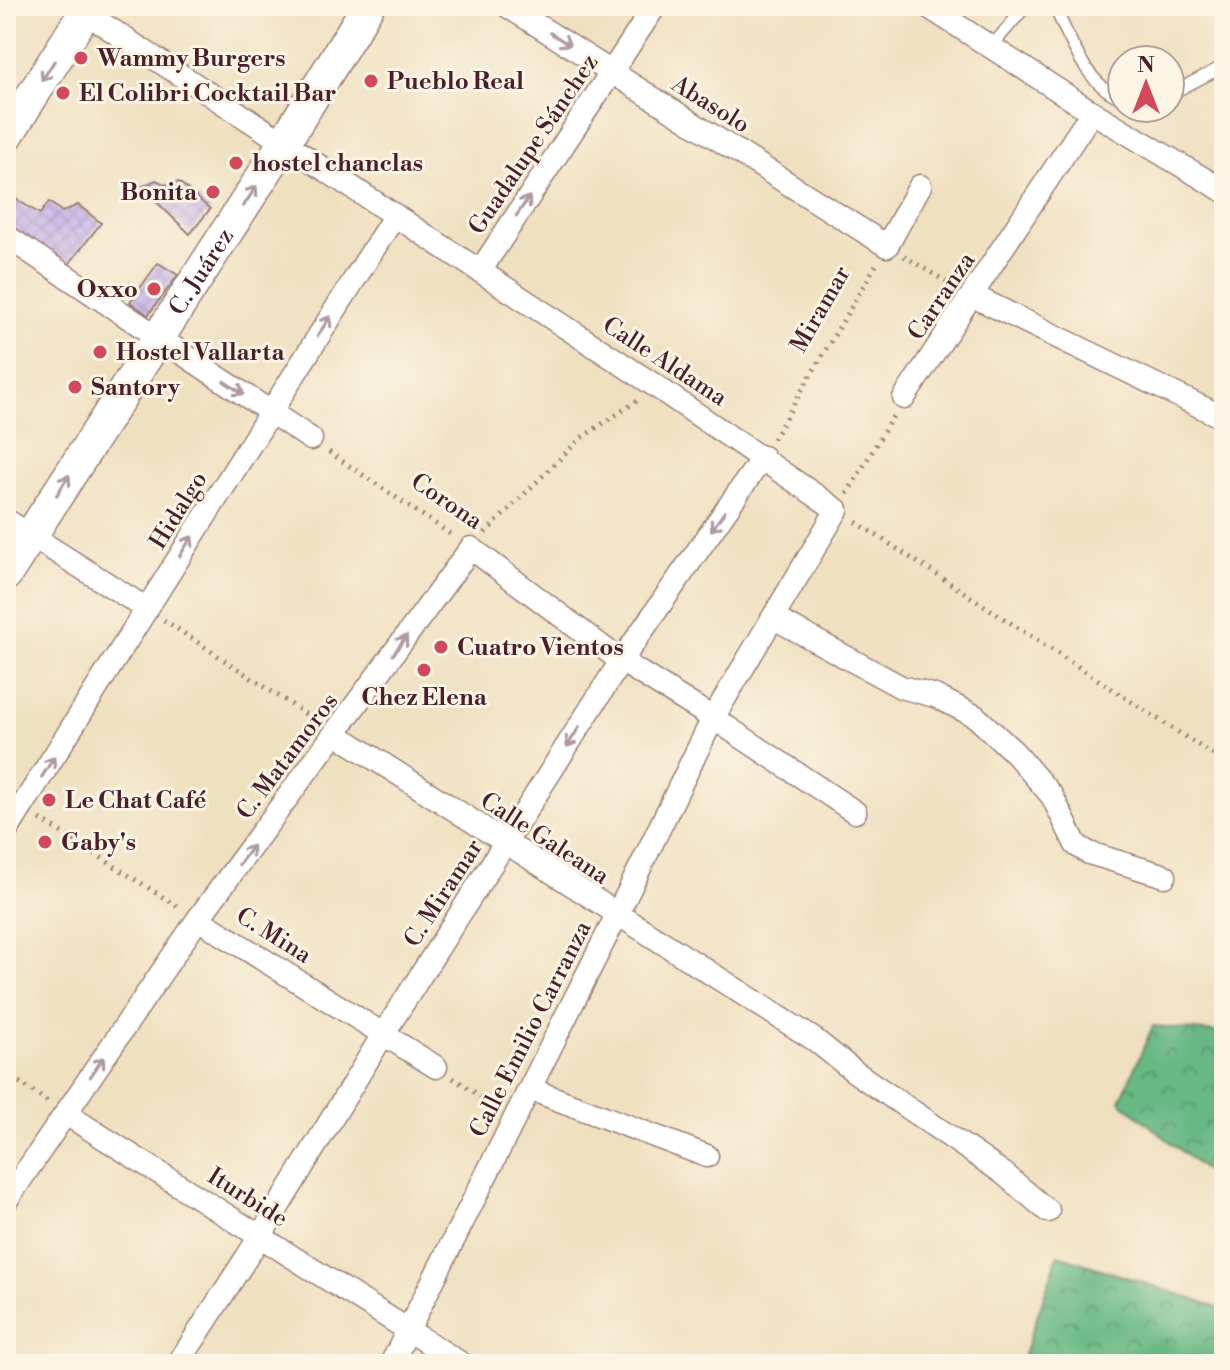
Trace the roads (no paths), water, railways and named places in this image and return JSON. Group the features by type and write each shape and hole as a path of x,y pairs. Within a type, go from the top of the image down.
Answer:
{"main road":[{"name":"C. Juárez","path":"6,574 18,527 157,337 284,143 368,6"},
{"path":"6,137 83,8"}],"street":[{"name":"Abasolo","path":"507,6 887,246 920,186"},
{"name":"Guadalupe Sánchez","path":"480,271 655,6"},
{"path":"927,6 1092,112 1224,191"},
{"name":"Calle Aldama","path":"83,8 763,457 837,510"},
{"name":"Carranza","path":"904,398 1092,112"},
{"name":"Hidalgo","path":"6,832 14,802 147,609 395,215"},
{"path":"6,236 311,439"},
{"path":"973,296 1224,418"},
{"name":"C. Miramar","path":"178,1364 621,661 763,457"},
{"name":"Calle Emilio Carranza","path":"391,1364 713,718 837,510"},
{"path":"18,527 147,609"},
{"name":"Corona","path":"471,548 621,661 855,812"},
{"name":"C. Matamoros","path":"6,1201 198,919 471,548"},
{"path":"774,618 901,687 935,696 975,716 1015,753 1052,796 1076,845 1089,853 1165,876"},
{"name":"Calle Galeana","path":"336,734 815,1040 855,1072 1003,1173 1048,1211"},
{"name":"C. Mina","path":"198,919 436,1067"},
{"path":"530,1089 707,1156"},
{"name":"Iturbide","path":"66,1114 462,1364"}],"lane":[{"path":"991,47 1026,6"},
{"path":"1054,6 1082,62 1106,92"},
{"path":"1186,86 1224,66"}],"place":[{"name":"Wammy Burgers","path":"81,58"},
{"name":"Pueblo Real","path":"371,81"},
{"name":"El Colibri Cocktail Bar","path":"63,93"},
{"name":"hostel chanclas","path":"236,163"},
{"name":"Bonita","path":"213,192"},
{"name":"Oxxo","path":"154,289"},
{"name":"Hostel Vallarta","path":"100,352"},
{"name":"Santory","path":"75,387"},
{"name":"Cuatro Vientos","path":"441,647"},
{"name":"Chez Elena","path":"424,670"},
{"name":"Le Chat Café","path":"49,800"},
{"name":"Gaby's","path":"45,842"}]}
